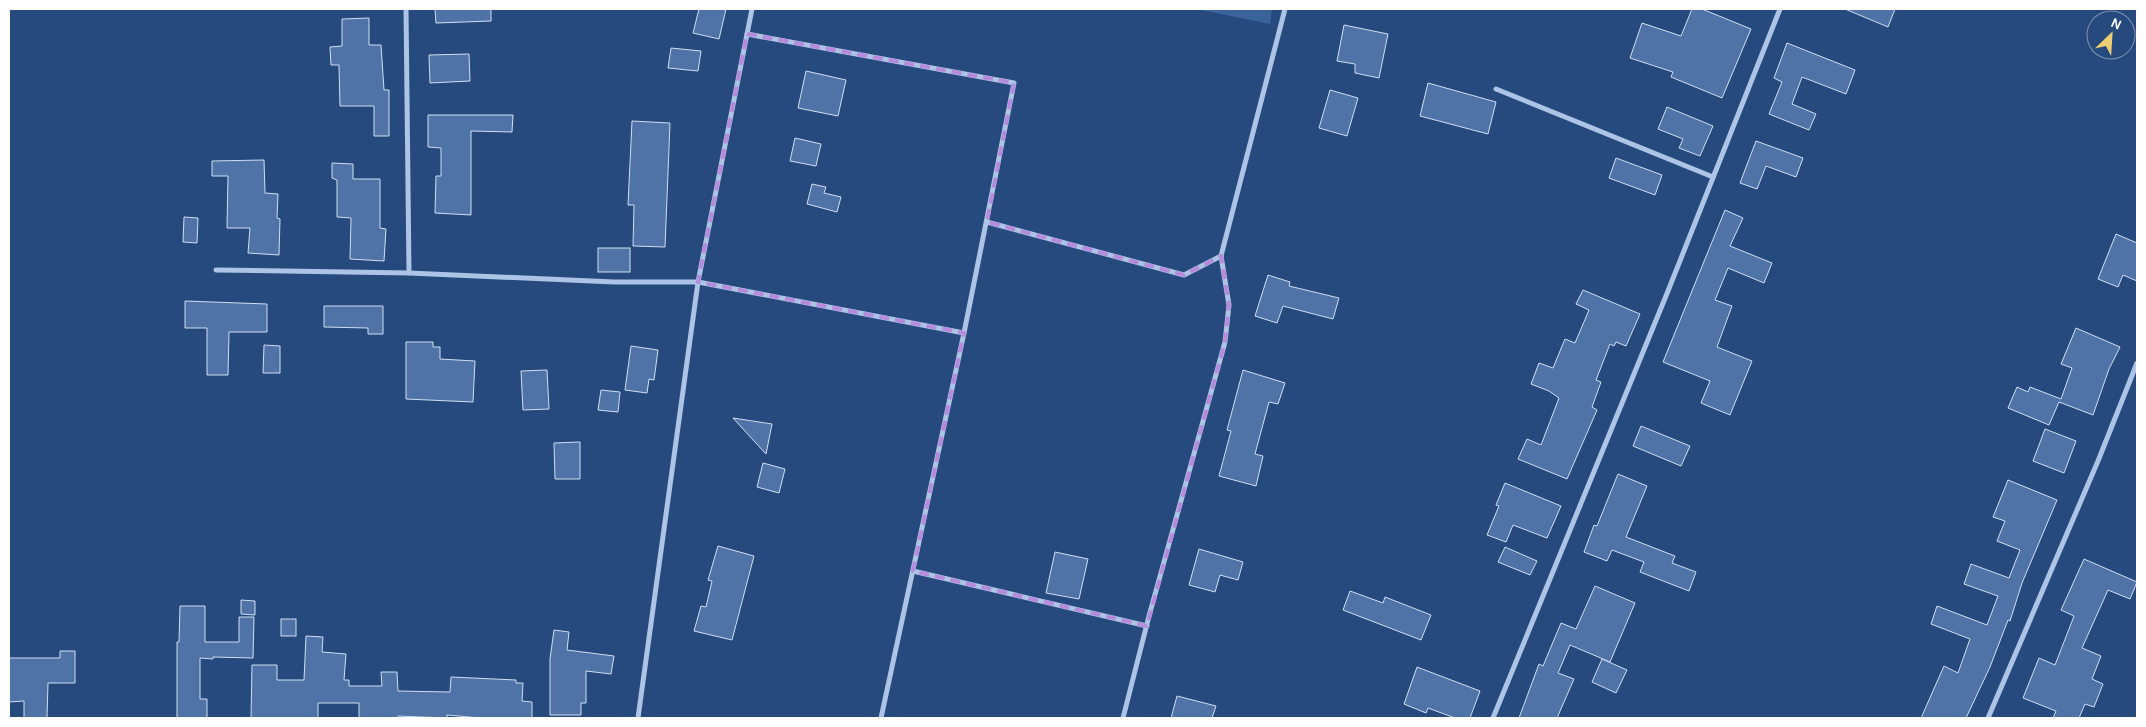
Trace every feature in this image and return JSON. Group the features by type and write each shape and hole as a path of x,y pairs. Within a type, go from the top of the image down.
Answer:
{"street":[{"path":"406,9 409,273"},
{"path":"638,718 698,282 752,9"},
{"path":"1124,718 1146,626 1225,342 1229,305 1221,256 1285,9"},
{"path":"1493,718 1780,9"},
{"path":"747,34 1014,84 964,333 881,718"},
{"path":"1496,89 1713,177"},
{"path":"986,222 1184,274 1221,256"},
{"path":"216,270 409,273 614,282 698,282 964,333"},
{"path":"1988,718 2094,470 2137,363"},
{"path":"913,571 1146,626"}],"highlighted area":[{"path":"747,34 1014,83 987,222 1184,275 1221,256 1229,305 1225,342 1147,626 913,571 964,333 698,282"}],"shaded area":[{"path":"1196,9 1272,9 1270,24"}],"building":[{"path":"435,9 491,9 491,21 436,23"},
{"path":"699,9 726,9 719,39 693,33"},
{"path":"1692,9 1702,9 1751,29 1722,98 1671,77 1673,72 1630,58 1642,23 1681,36"},
{"path":"1845,9 1895,9 1888,27"},
{"path":"369,18 369,45 381,45 384,90 389,90 389,136 374,136 374,106 340,106 339,65 331,65 330,47 342,46 342,19"},
{"path":"1344,25 1388,34 1379,78 1355,73 1355,64 1337,61"},
{"path":"1787,43 1855,70 1846,94 1802,77 1792,104 1816,114 1809,130 1769,114 1782,82 1774,78"},
{"path":"671,48 701,51 698,71 668,68"},
{"path":"469,54 470,81 430,83 429,55"},
{"path":"806,71 846,80 838,116 798,108"},
{"path":"1428,83 1496,102 1488,134 1420,116"},
{"path":"1330,90 1358,98 1347,136 1319,128"},
{"path":"1667,107 1713,126 1700,156 1679,148 1683,139 1658,129"},
{"path":"428,115 513,115 512,132 471,131 471,215 435,213 436,176 441,176 441,148 428,147"},
{"path":"632,121 670,123 665,247 633,246 634,205 628,205"},
{"path":"795,138 821,144 816,166 790,161"},
{"path":"1756,141 1803,158 1796,177 1766,166 1757,189 1740,183"},
{"path":"1616,158 1662,175 1655,195 1609,178"},
{"path":"264,160 265,193 278,194 277,218 280,219 279,255 248,253 250,228 227,228 228,176 212,176 212,161"},
{"path":"332,163 353,164 353,179 380,179 380,228 386,229 384,261 350,259 351,218 337,217 337,180 332,178"},
{"path":"812,184 826,187 824,193 841,197 837,212 807,204"},
{"path":"1725,210 1743,218 1730,246 1772,263 1764,283 1728,268 1715,300 1732,306 1717,347 1752,361 1730,415 1701,403 1710,381 1663,362"},
{"path":"184,217 198,218 197,243 183,242"},
{"path":"2116,234 2137,243 2137,281 2123,275 2118,287 2098,279"},
{"path":"598,248 630,248 630,272 598,272"},
{"path":"1268,275 1290,282 1289,286 1339,298 1333,319 1283,306 1277,323 1255,316"},
{"path":"1583,290 1640,314 1626,346 1616,342 1614,346 1610,344 1596,380 1601,382 1592,407 1597,410 1567,479 1518,459 1527,439 1541,445 1559,398 1549,391 1531,384 1539,363 1553,368 1565,339 1575,343 1589,310 1576,304"},
{"path":"185,301 267,304 267,332 229,332 228,375 207,375 207,328 185,328"},
{"path":"324,306 383,306 383,334 368,334 368,328 324,327"},
{"path":"2076,328 2120,347 2109,369 2093,415 2059,402 2049,425 2008,408 2017,387 2028,392 2030,387 2061,399 2072,368 2061,364"},
{"path":"406,342 433,342 433,347 440,347 440,359 475,361 473,402 406,399"},
{"path":"264,345 280,346 280,373 263,373"},
{"path":"631,346 658,350 654,380 649,379 647,393 625,390"},
{"path":"547,370 549,409 523,410 521,371"},
{"path":"1243,370 1285,383 1278,404 1269,402 1255,454 1263,456 1256,486 1219,476 1231,431 1227,430"},
{"path":"601,390 620,392 618,412 598,410"},
{"path":"733,418 772,424 766,454"},
{"path":"1641,426 1690,446 1681,466 1633,446"},
{"path":"2045,429 2076,441 2064,473 2033,461"},
{"path":"580,442 580,479 555,479 554,443"},
{"path":"763,463 785,469 779,493 757,487"},
{"path":"1618,474 1647,486 1626,537 1675,556 1672,563 1696,572 1689,591 1640,572 1644,562 1612,550 1607,561 1584,552 1594,525 1597,526"},
{"path":"2008,480 2057,500 2022,583 2010,621 2008,620 1990,667 1966,718 1921,718 1944,666 1958,673 1970,639 1931,624 1937,606 1987,625 1998,596 1964,584 1971,564 2009,578 2020,550 1997,541 2005,521 1993,517"},
{"path":"1505,483 1561,506 1547,538 1513,525 1506,542 1487,535 1499,506 1496,505"},
{"path":"718,546 754,556 732,640 694,631 701,606 706,607 712,581 708,580"},
{"path":"1505,547 1537,561 1530,575 1498,562"},
{"path":"1199,549 1243,562 1238,580 1220,575 1215,592 1189,585"},
{"path":"1055,552 1088,559 1079,599 1046,593"},
{"path":"2084,559 2137,582 2130,599 2108,590 2082,648 2101,656 2092,679 2103,684 2094,707 2085,704 2079,718 2053,718 2056,711 2023,698 2039,658 2055,665 2074,616 2061,610"},
{"path":"1595,586 1635,603 1610,662 1570,645 1558,673 1574,679 1557,718 1519,718 1539,664 1543,666 1561,623 1576,629"},
{"path":"1350,591 1383,603 1385,597 1431,615 1421,640 1343,610"},
{"path":"241,600 255,601 255,615 241,614"},
{"path":"180,606 205,606 205,642 239,642 239,617 254,617 253,658 200,658 200,699 207,699 207,718 177,718 177,642 179,642"},
{"path":"281,619 296,619 296,636 281,636"},
{"path":"554,630 569,632 567,650 614,656 611,674 586,671 586,703 581,703 581,715 550,715 550,659"},
{"path":"306,636 323,637 322,652 346,654 344,680 349,680 349,686 382,686 381,672 397,672 398,691 450,692 451,677 516,680 516,683 523,683 522,701 532,702 532,718 480,718 447,715 447,718 398,716 398,718 359,718 359,703 318,703 318,718 251,718 252,665 277,665 277,680 304,680"},
{"path":"60,651 75,651 75,683 48,683 47,718 24,718 24,701 9,702 9,658 60,658"},
{"path":"1602,659 1627,670 1616,693 1592,682"},
{"path":"1417,667 1480,691 1470,718 1455,718 1428,708 1426,713 1404,704"},
{"path":"1177,696 1216,706 1212,718 1171,718"}]}
